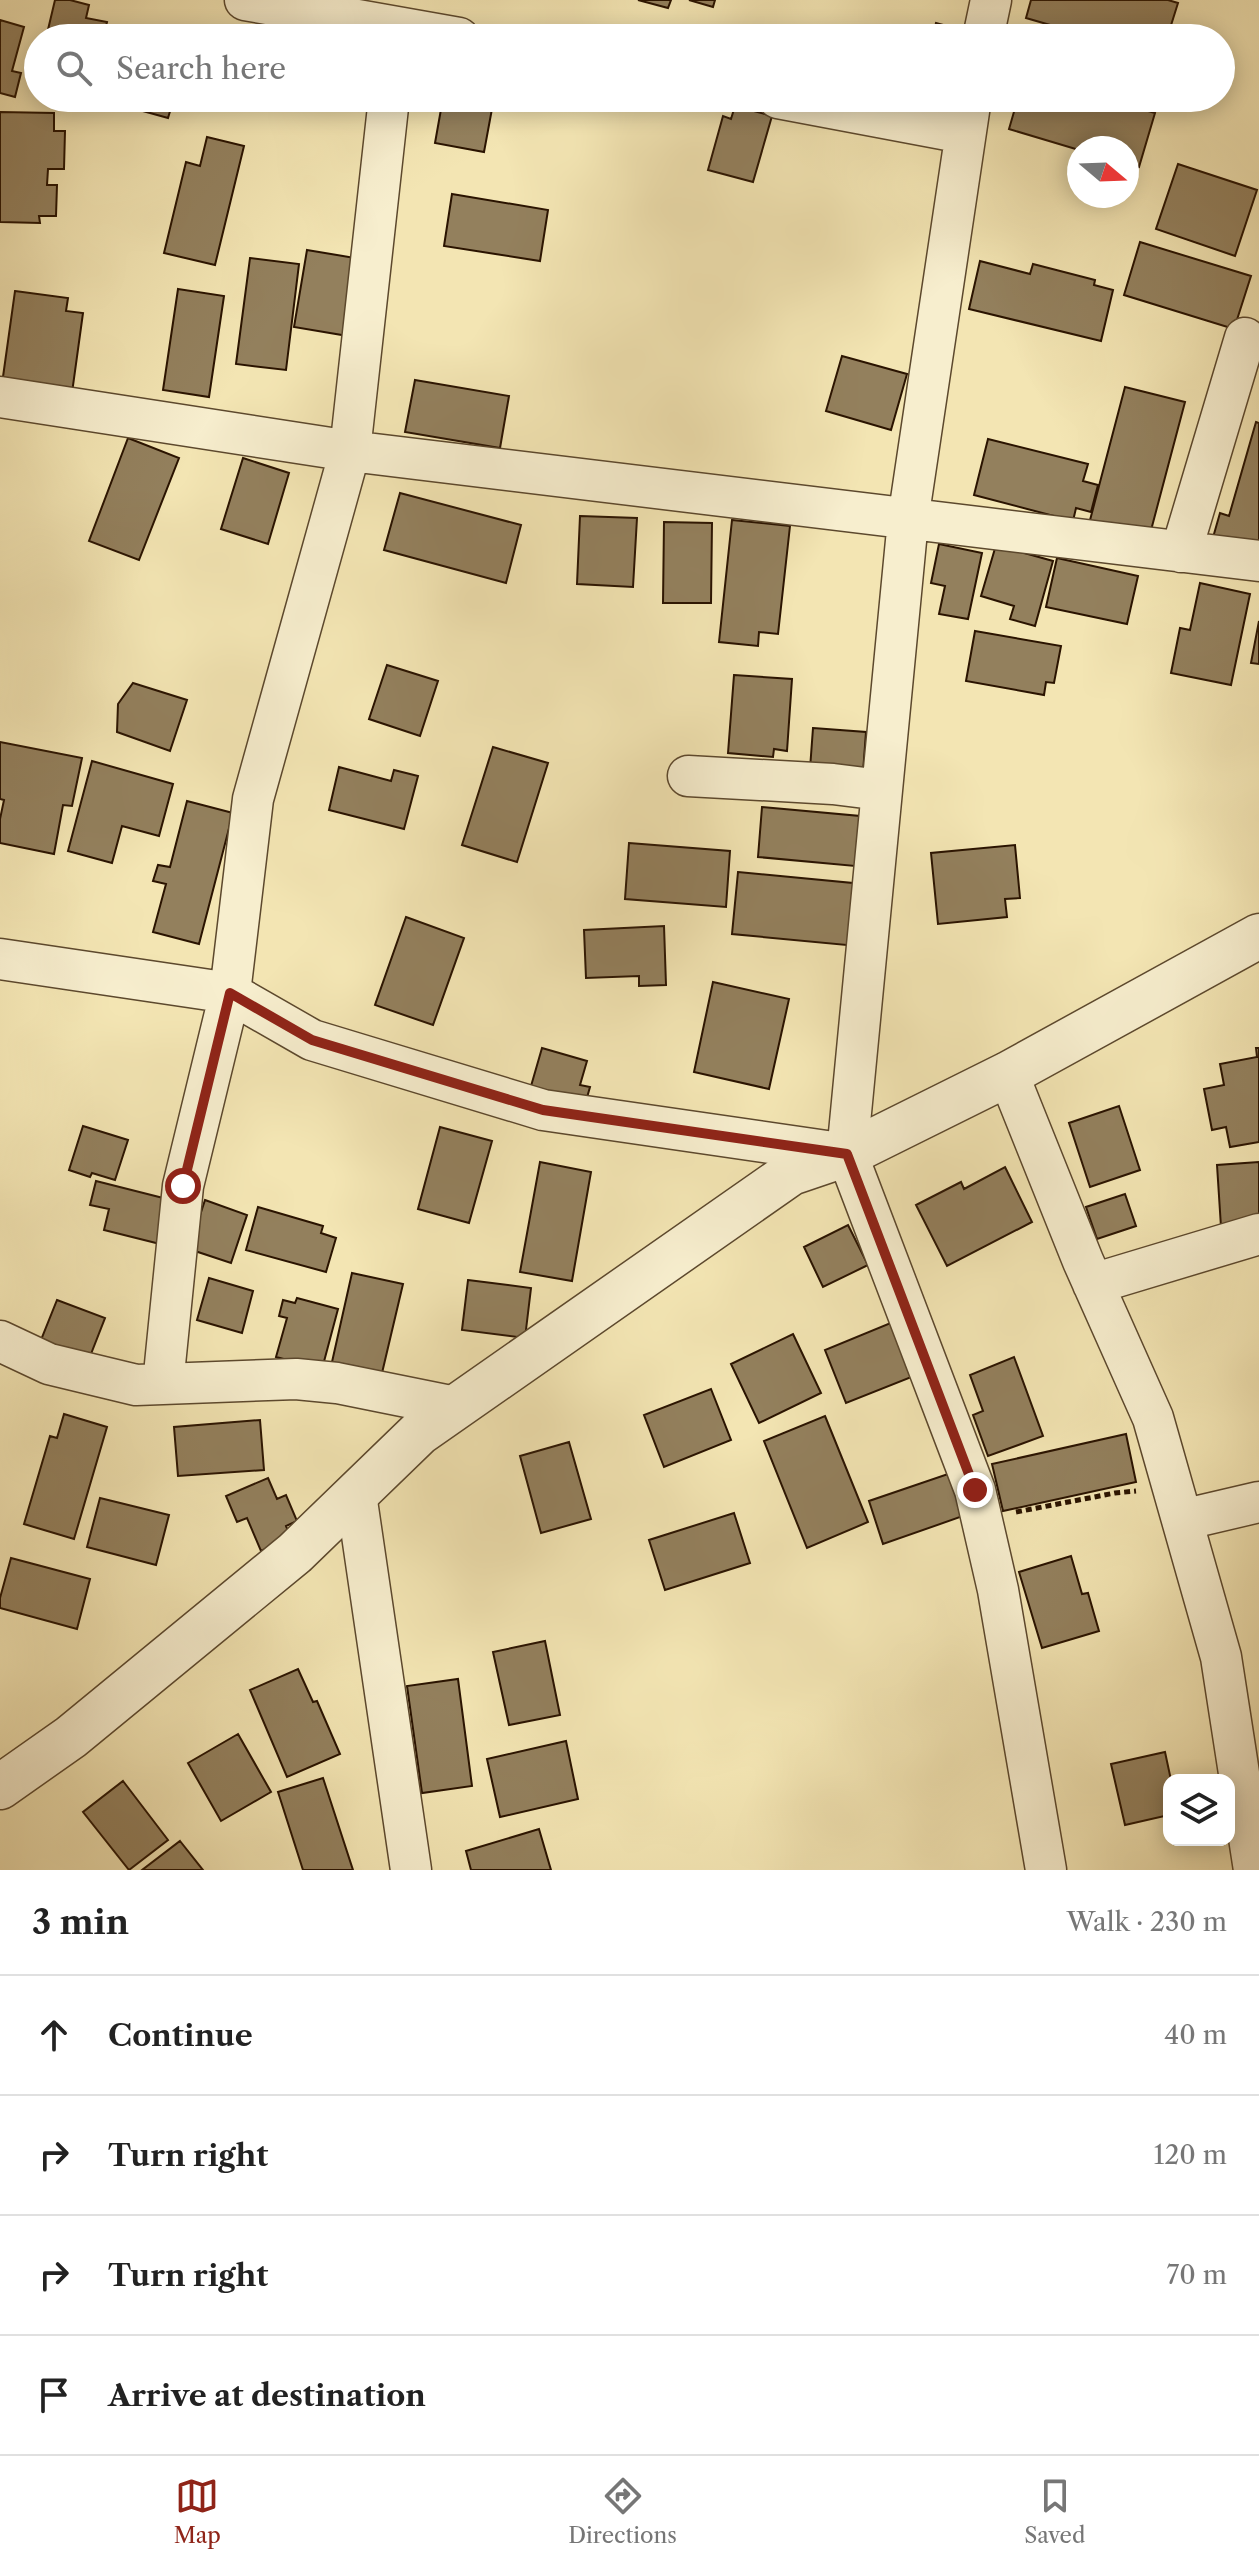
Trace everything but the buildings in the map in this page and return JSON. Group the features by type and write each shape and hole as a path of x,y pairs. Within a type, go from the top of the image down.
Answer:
{"street":[{"path":"245,0 398,21"},
{"path":"986,24 991,0"},
{"path":"163,1384 183,1186 230,993 253,799 350,451 387,112"},
{"path":"926,112 968,116 908,520 847,1154 975,1490 998,1590 1046,1870"},
{"path":"1181,552 1245,338"},
{"path":"0,397 350,451 1259,561"},
{"path":"688,776 833,784 881,790"},
{"path":"0,1787 71,1737 295,1553 419,1433 791,1173 847,1154 1008,1074 1259,936"},
{"path":"0,959 230,993 312,1040 543,1110 847,1154"},
{"path":"1008,1074 1093,1284 1153,1418 1221,1657 1254,1870"},
{"path":"1093,1284 1259,1234"},
{"path":"0,1341 49,1364 136,1385 296,1379 337,1383 456,1407"},
{"path":"356,1494 411,1870"},
{"path":"1177,1504 1259,1502"}],"path":[{"path":"980,1519 1115,1493 1177,1504"}],"route":[{"path":"183,1186 230,993 312,1040 543,1110 847,1154 975,1490"}]}
